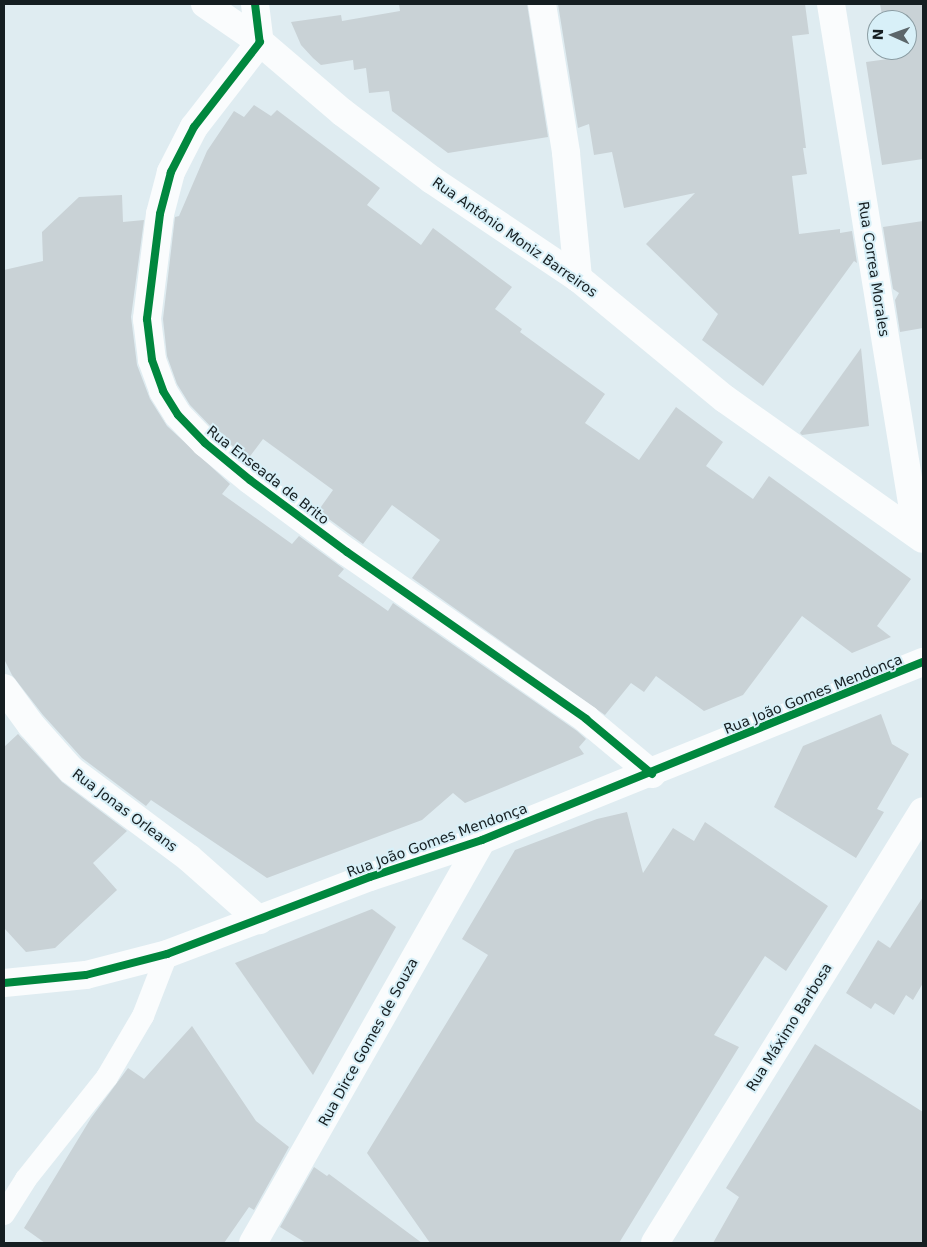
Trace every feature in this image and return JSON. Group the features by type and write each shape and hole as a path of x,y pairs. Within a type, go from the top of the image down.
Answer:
{"street":[{"name":"Rua Antônio Moniz Barreiros","path":"205,4 260,42 342,112 432,180 578,278 725,399 920,536"},
{"path":"255,4 260,42"},
{"path":"542,4 566,153 578,278"},
{"name":"Rua Correa Morales","path":"831,4 920,536"},
{"name":"Rua Enseada de Brito","path":"260,42 194,127 171,172 160,214 147,319 152,360 163,391 178,414 205,444 250,480 347,552 586,719 652,774"},
{"name":"Rua João Gomes Mendonça","path":"4,983 86,975 167,954 370,877 482,840 652,774 923,662"},
{"name":"Rua Jonas Orleans","path":"4,688 25,718 72,770 189,858 259,920"},
{"name":"Rua Máximo Barbosa","path":"655,1243 923,811"},
{"name":"Rua Dirce Gomes de Souza","path":"253,1243 482,840"}],"lane":[{"path":"4,1214 26,1179 107,1076 143,1016 167,954"}],"building":[{"path":"399,4 527,4 548,137 448,153 392,111 389,91 369,93 366,68 354,70 353,60 321,65 301,45 291,22 341,15 342,21 400,11"},
{"path":"558,4 805,4 809,34 792,36 806,148 803,148 807,174 792,176 799,234 840,229 840,233 852,231 857,263 854,261 763,386 702,340 718,314 646,244 695,193 624,208 612,152 594,155 589,124 578,128"},
{"path":"880,4 923,4 923,159 882,165 866,62 917,60 917,10 881,10"},
{"path":"254,105 271,116 277,110 380,188 367,205 421,245 433,228 512,287 495,309 522,329 520,332 605,394 585,423 639,460 676,407 723,442 706,466 753,499 769,476 911,579 877,626 891,637 852,653 802,616 743,695 704,711 656,676 644,692 631,683 605,715 412,578 440,540 392,505 363,544 318,511 333,490 263,439 248,459 216,432 190,405 177,384 167,356 163,319 175,217 179,216 207,151 234,111 244,117"},
{"path":"122,195 123,222 144,220 131,317 137,365 150,399 167,426 230,484 222,494 292,544 299,536 344,569 338,576 388,611 393,603 577,731 586,739 579,747 584,754 465,803 453,793 422,820 267,878 151,800 146,806 82,758 43,715 12,675 4,659 4,270 43,261 42,232 79,197"},
{"path":"923,221 923,328 900,332 895,300 899,293 893,289 883,227"},
{"path":"861,348 869,426 802,435 800,433"},
{"path":"881,714 892,744 909,754 877,809 884,812 856,858 774,807 803,746"},
{"path":"18,734 62,782 127,831 93,863 117,890 55,948 26,952 4,928 4,747"},
{"path":"627,812 643,873 673,828 694,841 705,822 828,906 786,971 765,956 714,1035 739,1047 619,1243 430,1243 367,1153 488,955 462,939 515,850 597,819"},
{"path":"923,897 923,983 913,1000 906,995 894,1015 875,1003 871,1009 846,993 878,940 890,948"},
{"path":"372,909 396,927 313,1075 235,963"},
{"path":"192,1026 256,1121 289,1147 254,1210 249,1207 224,1243 45,1243 24,1228 91,1118 128,1068 144,1079"},
{"path":"815,1044 923,1112 923,1243 713,1243 739,1197 726,1188"},
{"path":"314,1167 327,1176 329,1174 422,1243 306,1243 280,1227"}],"cycle path":[{"path":"255,4 260,42 194,127 171,172 160,214 147,319 152,360 163,391 178,415 205,443 250,480 347,552 586,719 652,774"},
{"path":"4,983 86,975 167,954 370,877 482,840 923,662"}]}
